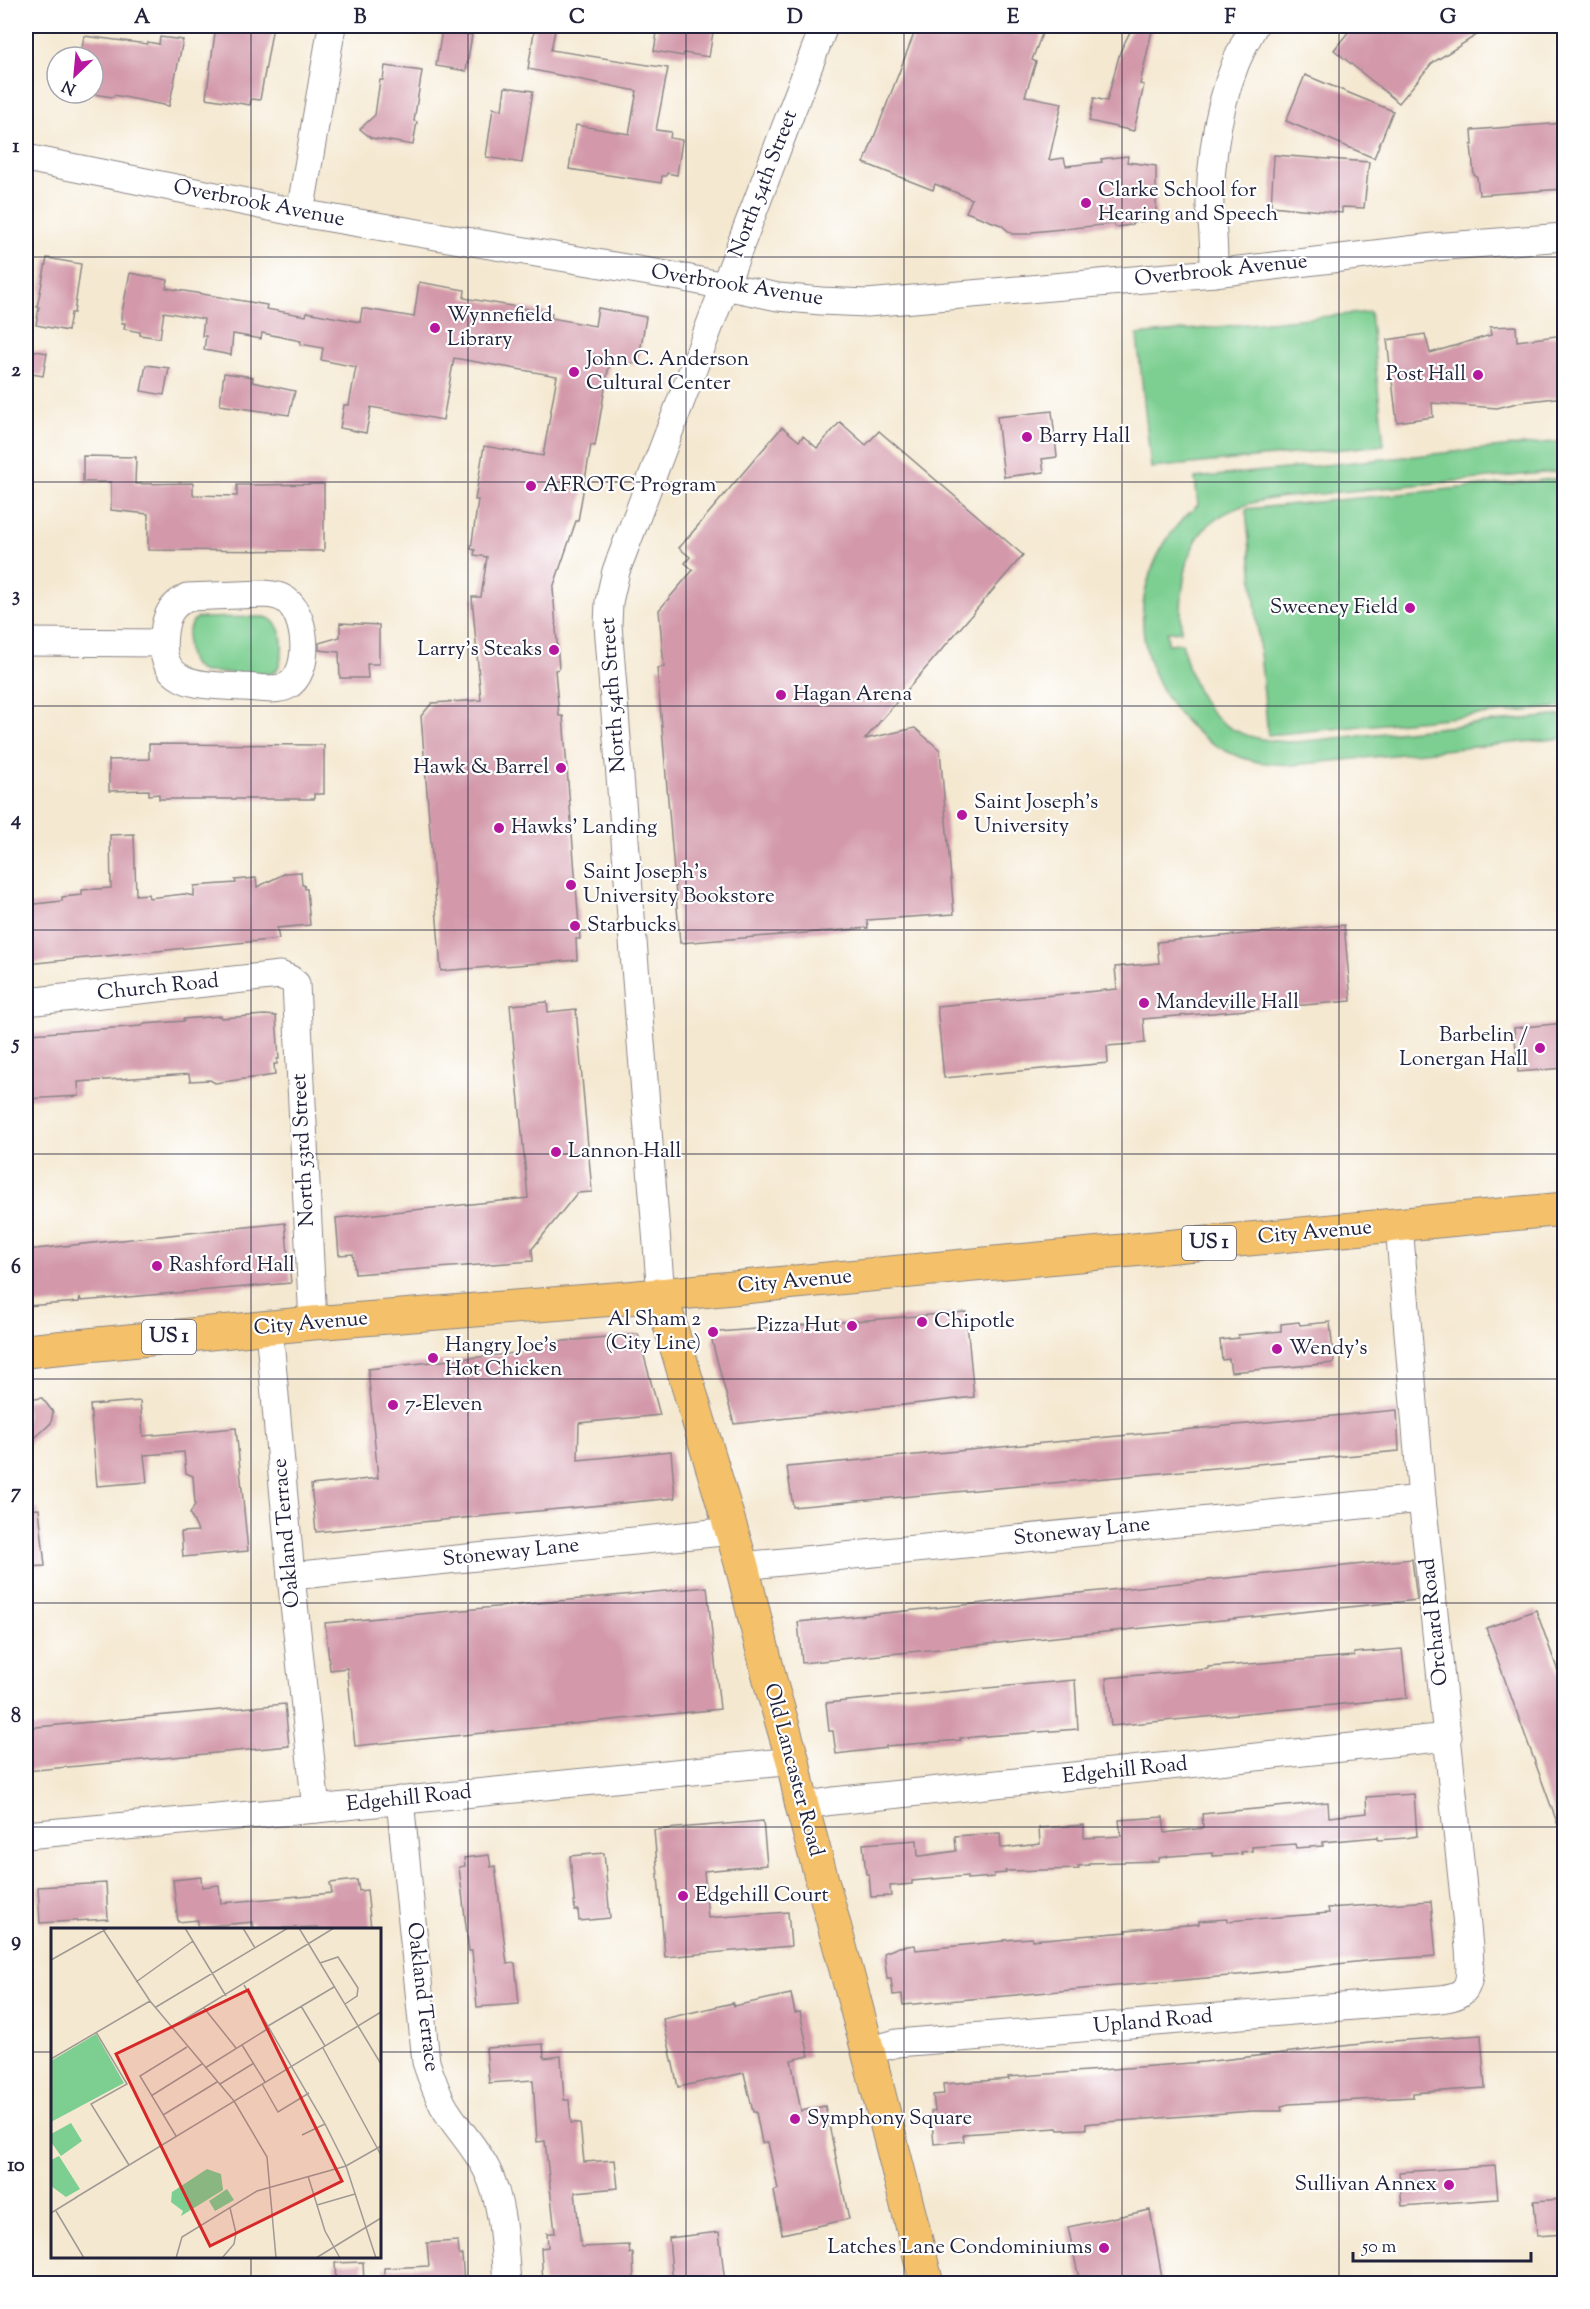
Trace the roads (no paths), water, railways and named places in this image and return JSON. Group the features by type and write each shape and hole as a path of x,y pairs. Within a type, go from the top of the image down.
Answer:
{"main road":[{"name":"City Avenue","path":"26,1351 313,1323 661,1295 1564,1209"},
{"name":"Old Lancaster Road","path":"661,1295 742,1566 772,1688 793,1761 802,1806 927,2283"}],"street":[{"path":"300,213 332,26"},
{"name":"North 54th Street","path":"661,1295 608,613 615,571 824,26"},
{"path":"1214,273 1209,201 1216,140 1229,83 1241,48 1254,26"},
{"name":"Overbrook Avenue","path":"26,158 300,213 726,286 778,297 821,301 867,303 1214,273 1434,247 1564,237"},
{"path":"264,594 287,600 294,608 299,618 304,642 301,666 297,675 292,682 278,688 199,685 185,681 168,666 162,644 165,619 169,610 187,597 264,594"},
{"path":"26,642 162,644"},
{"name":"Church Road","path":"26,1002 280,975 290,979"},
{"name":"North 53rd Street","path":"290,979 296,984 313,1323"},
{"name":"Orchard Road","path":"1399,1225 1422,1499 1448,1737 1470,1976 1468,1986 1462,1992 1440,1999"},
{"name":"Oakland Terrace","path":"268,1328 316,1809"},
{"name":"Stoneway Lane","path":"742,1566 1422,1499"},
{"name":"Stoneway Lane","path":"291,1576 732,1531"},
{"name":"Edgehill Road","path":"802,1806 1448,1737"},
{"name":"Edgehill Road","path":"26,1835 316,1809 793,1761"},
{"name":"Oakland Terrace","path":"400,1800 426,2062 432,2083 444,2106 480,2156 493,2184 501,2220 507,2283"},
{"name":"Upland Road","path":"868,2051 897,2043 1440,1999"}],"place":[{"name":"Clarke School for Hearing and Speech","path":"1086,203"},
{"name":"Wynnefield Library","path":"435,328"},
{"name":"John C. Anderson Cultural Center","path":"574,372"},
{"name":"Post Hall","path":"1478,375"},
{"name":"Barry Hall","path":"1027,437"},
{"name":"AFROTC Program","path":"531,486"},
{"name":"Sweeney Field","path":"1410,608"},
{"name":"Larry's Steaks","path":"554,650"},
{"name":"Hagan Arena","path":"781,695"},
{"name":"Hawk & Barrel","path":"561,768"},
{"name":"Saint Joseph's University","path":"962,815"},
{"name":"Hawks' Landing","path":"499,828"},
{"name":"Saint Joseph's University Bookstore","path":"571,885"},
{"name":"Starbucks","path":"575,926"},
{"name":"Mandeville Hall","path":"1144,1003"},
{"name":"Barbelin / Lonergan Hall","path":"1540,1048"},
{"name":"Lannon Hall","path":"556,1152"},
{"name":"Rashford Hall","path":"157,1266"},
{"name":"Chipotle","path":"922,1322"},
{"name":"Pizza Hut","path":"852,1326"},
{"name":"Al Sham 2 (City Line)","path":"713,1332"},
{"name":"Wendy's","path":"1277,1349"},
{"name":"Hangry Joe's Hot Chicken","path":"433,1358"},
{"name":"7-Eleven","path":"393,1405"},
{"name":"Edgehill Court","path":"683,1896"},
{"name":"Symphony Square","path":"795,2119"},
{"name":"Sullivan Annex","path":"1449,2185"},
{"name":"Latches Lane Condominiums","path":"1104,2248"}]}
